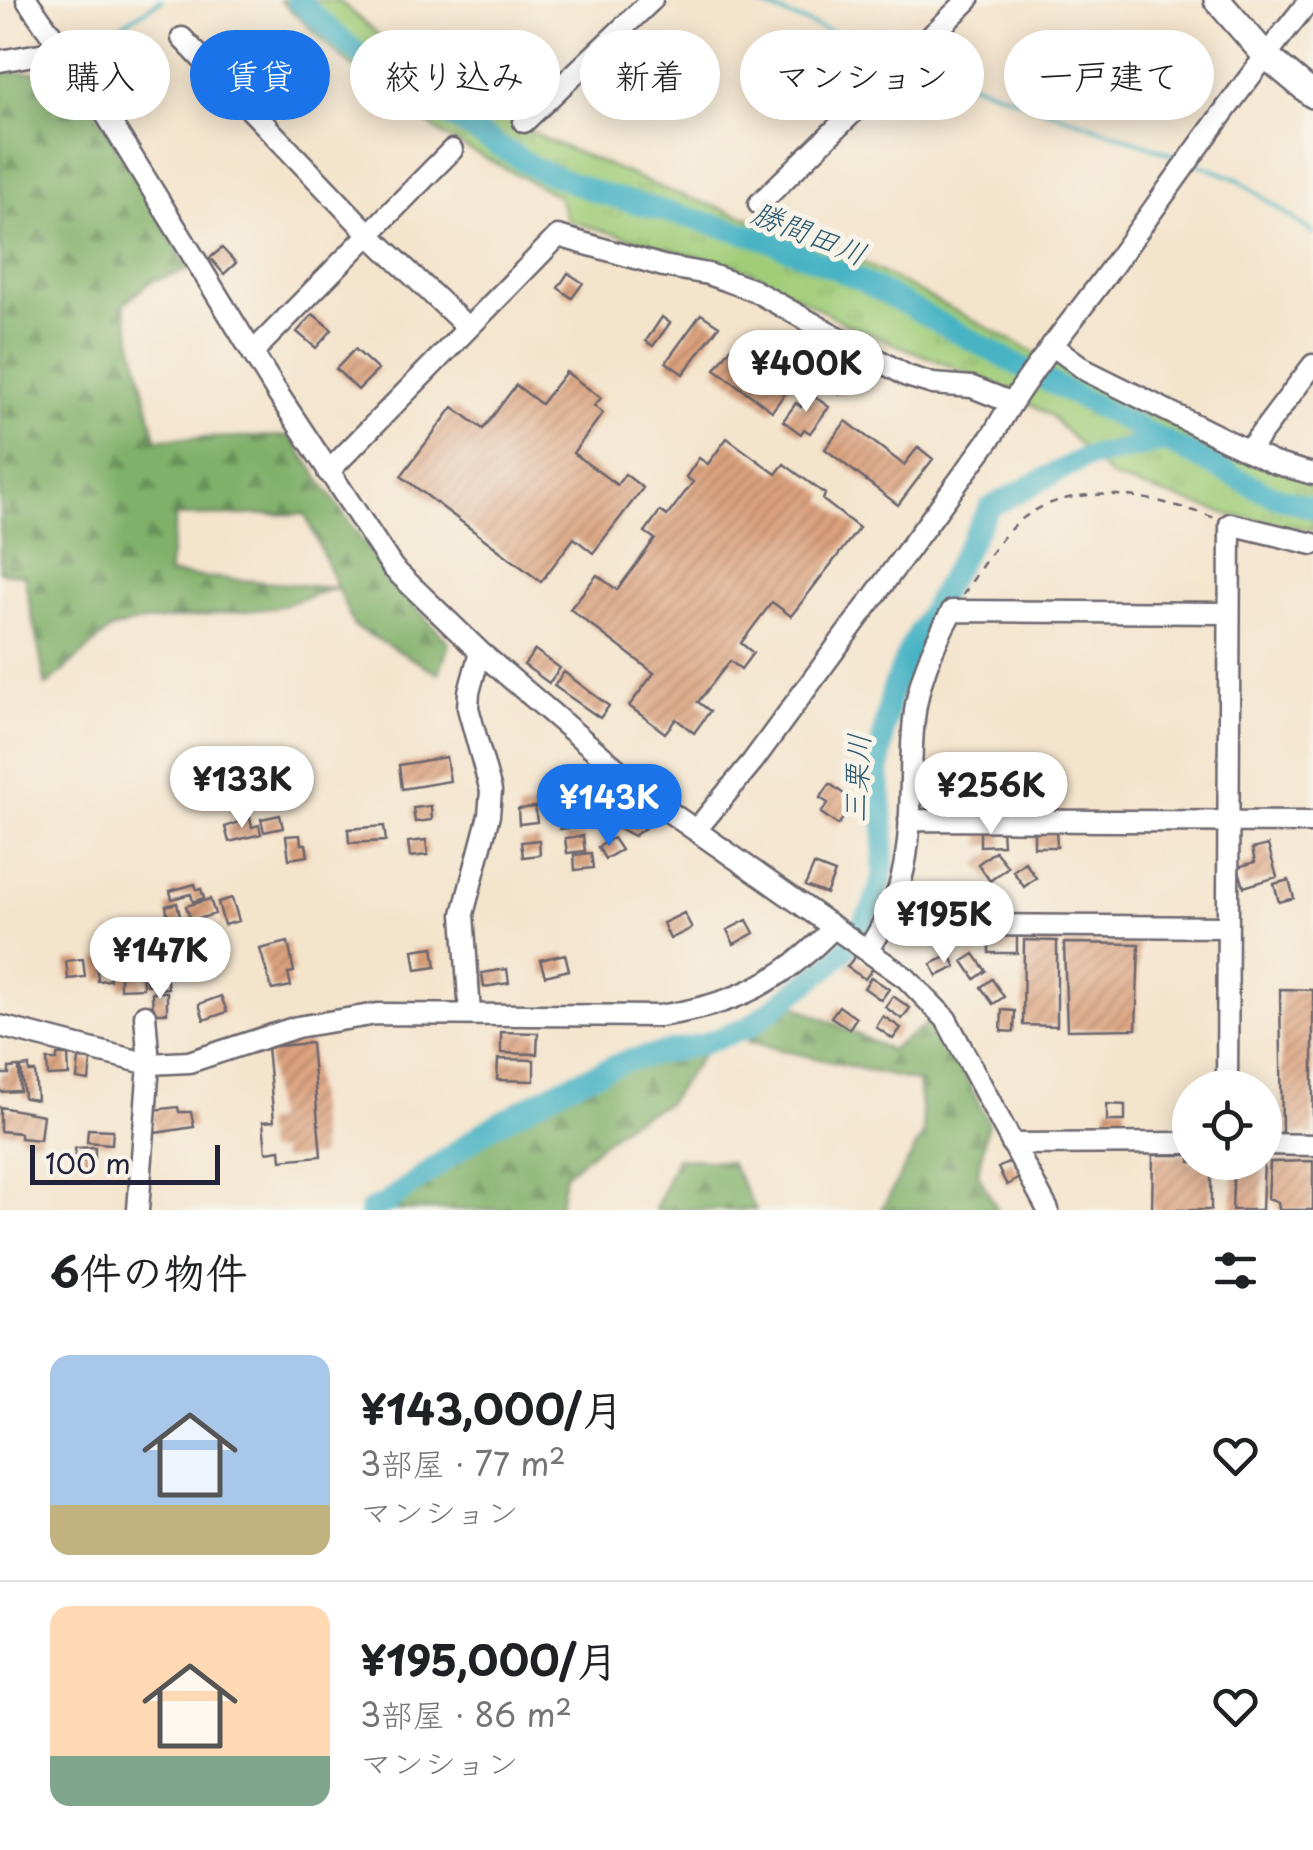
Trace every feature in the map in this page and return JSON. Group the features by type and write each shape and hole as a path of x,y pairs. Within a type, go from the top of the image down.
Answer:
{"main road":[{"path":"1217,0 1265,55 1313,95"}],"street":[{"path":"26,0 48,30"},
{"path":"524,122 652,0"},
{"path":"759,204 968,0"},
{"path":"696,830 753,761 994,433 1049,349 1265,55 1310,0"},
{"path":"182,38 370,234 467,327"},
{"path":"0,61 30,56"},
{"path":"107,120 328,472 393,568 480,652 658,804 906,978 946,1019 1048,1210"},
{"path":"254,351 452,150"},
{"path":"328,472 558,236 663,266 708,274 753,290 907,376 932,384 972,387 1013,399"},
{"path":"1049,349 1248,451 1313,474"},
{"path":"1248,451 1313,365"},
{"path":"1227,1070 1230,524 1313,544"},
{"path":"868,950 901,881 909,820 914,718 926,662 952,611 1229,613"},
{"path":"470,1013 463,914 489,815 491,791 468,708 480,652"},
{"path":"909,820 1313,822"},
{"path":"973,925 1226,927"},
{"path":"0,1026 149,1064 190,1062 298,1027 377,1014 659,1016 694,1011 758,988 808,954 834,927"},
{"path":"138,1210 149,1064 145,1015"},
{"path":"1012,1144 1172,1143"},
{"path":"1282,1144 1313,1144"}],"path":[{"path":"952,611 1010,531 1026,516 1077,497 1113,493 1168,502 1230,524"}],"green space":[{"path":"280,0 338,0 373,30 350,30 350,64 330,47 330,30 312,30"},
{"path":"30,72 30,120 101,120 190,270 151,281 124,304 156,439 290,436 384,573 449,643 439,674 354,626 305,514 176,516 168,574 336,588 273,608 132,623 110,630 46,686 24,575 0,572 0,73"},
{"path":"423,120 511,120 547,140 667,190 833,247 1162,419 1313,483 1313,530 1234,516 1112,478 1051,416 990,382 848,325 753,272 568,221 558,196 447,138"},
{"path":"792,1004 890,1050 936,1017 988,1122 978,1174 998,1210 881,1210 924,1133 918,1082 747,1042"},
{"path":"710,1045 666,1104 629,1121 565,1174 559,1210 382,1210 461,1148 582,1074"},
{"path":"676,1158 730,1162 756,1210 655,1210"}],"building":[{"path":"222,248 236,263 224,274 210,258"},
{"path":"568,273 583,283 572,298 558,288"},
{"path":"313,314 332,330 316,348 297,332"},
{"path":"701,314 719,326 683,374 666,362"},
{"path":"662,317 670,323 653,346 646,341"},
{"path":"736,341 793,383 772,411 715,369"},
{"path":"812,348 832,362 819,381 799,367"},
{"path":"355,349 378,370 358,390 336,369"},
{"path":"836,361 854,373 839,394 822,382"},
{"path":"566,372 601,398 594,406 603,413 573,453 617,485 625,474 643,488 593,553 574,538 541,582 401,476 453,407 483,429 516,385 541,404"},
{"path":"811,394 829,407 810,433 804,429 801,434 783,421 796,403 801,407"},
{"path":"846,421 904,465 918,447 933,459 898,505 825,449"},
{"path":"727,438 776,474 784,464 825,494 823,500 859,528 791,616 772,602 741,643 753,653 741,669 730,661 698,702 710,711 694,733 676,719 665,733 629,706 654,673 570,609 597,575 617,590 655,539 645,532 660,511 667,516 693,482 686,477 699,458 708,464"},
{"path":"535,650 560,668 549,683 524,665"},
{"path":"564,672 609,706 600,718 554,686"},
{"path":"446,757 450,781 402,789 399,765"},
{"path":"590,777 597,790 576,801 569,788"},
{"path":"830,784 855,802 838,825 821,813 828,803 820,798"},
{"path":"561,787 562,801 545,803 543,789"},
{"path":"631,800 643,807 639,814 650,824 634,836 612,825"},
{"path":"431,806 432,820 415,822 413,808"},
{"path":"535,807 537,822 519,824 518,809"},
{"path":"576,812 578,827 560,829 558,814"},
{"path":"280,815 283,828 264,832 261,819"},
{"path":"250,818 252,827 259,825 261,834 229,842 225,827"},
{"path":"384,826 386,841 349,843 348,829"},
{"path":"980,828 1002,828 1003,845 980,846"},
{"path":"1034,829 1056,829 1057,847 1034,847"},
{"path":"300,835 308,856 289,859 286,836"},
{"path":"583,836 585,851 567,853 565,838"},
{"path":"613,838 621,850 605,859 598,847"},
{"path":"426,840 428,855 410,857 408,842"},
{"path":"539,840 540,855 523,857 521,842"},
{"path":"1268,845 1277,877 1244,887 1238,867 1255,862 1252,849"},
{"path":"995,851 1008,867 990,881 978,864"},
{"path":"591,853 593,868 575,870 574,855"},
{"path":"1025,862 1036,878 1024,887 1013,871"},
{"path":"814,865 835,873 826,894 805,886"},
{"path":"1289,880 1294,898 1279,902 1274,884"},
{"path":"195,884 204,898 193,902 191,894 172,899 170,891"},
{"path":"232,898 239,921 224,925 218,902"},
{"path":"210,899 215,914 191,921 186,906"},
{"path":"177,903 183,927 190,925 195,942 169,948 166,906"},
{"path":"943,905 965,905 965,923 943,923"},
{"path":"684,913 692,928 670,939 663,923"},
{"path":"918,918 939,918 939,932 918,932"},
{"path":"747,920 754,933 734,944 727,930"},
{"path":"989,931 1017,932 1017,953 989,953"},
{"path":"1024,940 1057,941 1057,1026 1023,1025"},
{"path":"288,942 294,972 288,973 291,986 272,990 260,949"},
{"path":"1064,943 1139,944 1136,1029 1067,1030"},
{"path":"433,947 436,967 416,970 413,950"},
{"path":"565,954 569,970 545,976 540,960"},
{"path":"974,954 986,971 975,979 963,961"},
{"path":"950,955 956,967 937,976 931,964"},
{"path":"855,956 873,968 865,979 847,967"},
{"path":"108,958 110,980 98,981 96,959"},
{"path":"83,959 85,977 68,979 66,961"},
{"path":"507,969 509,983 484,987 482,973"},
{"path":"157,971 158,976 166,975 168,988 146,985 145,972"},
{"path":"142,973 143,988 120,989 120,974"},
{"path":"871,977 889,989 881,1000 864,988"},
{"path":"992,979 1004,997 993,1004 981,987"},
{"path":"1280,989 1313,990 1313,1135 1282,1133"},
{"path":"152,992 167,992 167,1013 153,1013"},
{"path":"221,996 227,1012 204,1020 199,1004"},
{"path":"893,996 910,1008 902,1019 885,1007"},
{"path":"839,1006 856,1018 849,1029 831,1017"},
{"path":"1002,1010 1015,1011 1014,1032 1001,1031"},
{"path":"883,1016 901,1028 893,1039 876,1027"},
{"path":"501,1032 538,1033 537,1054 501,1053"},
{"path":"311,1043 321,1156 281,1160 280,1150 266,1152 263,1122 274,1121 267,1047"},
{"path":"57,1055 68,1055 69,1075 48,1076 47,1060 57,1060"},
{"path":"79,1059 91,1060 89,1081 77,1079"},
{"path":"498,1059 534,1060 534,1081 497,1080"},
{"path":"29,1066 29,1072 35,1072 37,1100 24,1098 21,1067"},
{"path":"19,1067 20,1091 0,1092 0,1074 9,1074 9,1068"},
{"path":"1107,1104 1125,1105 1125,1121 1107,1121"},
{"path":"0,1107 43,1115 40,1140 0,1131"},
{"path":"178,1107 179,1112 191,1112 194,1127 155,1133 152,1110"},
{"path":"88,1129 113,1130 112,1144 87,1142"},
{"path":"95,1147 91,1161 76,1161 75,1148"},
{"path":"1153,1155 1172,1155 1172,1180 1211,1180 1211,1210 1152,1210"},
{"path":"1012,1161 1021,1177 1007,1185 998,1168"},
{"path":"1313,1161 1313,1210 1279,1210 1278,1202 1268,1198 1269,1180 1282,1180 1282,1162"},
{"path":"1233,1180 1263,1180 1262,1210 1232,1210"}],"waterway":[{"path":"114,30 161,0"},
{"name":"勝間田川","path":"297,0 408,91 537,169 599,193 762,238 806,256 862,281 1271,495 1313,508"},
{"path":"747,0 826,30"},
{"path":"984,87 1180,157"},
{"path":"1198,164 1237,179 1313,233"},
{"name":"三栗川","path":"370,1210 386,1203 486,1130 564,1087 625,1061 699,1045 749,1027 829,966 849,945 872,909 883,876 879,778 892,691 909,650 990,507 1084,458 1167,441"}]}
